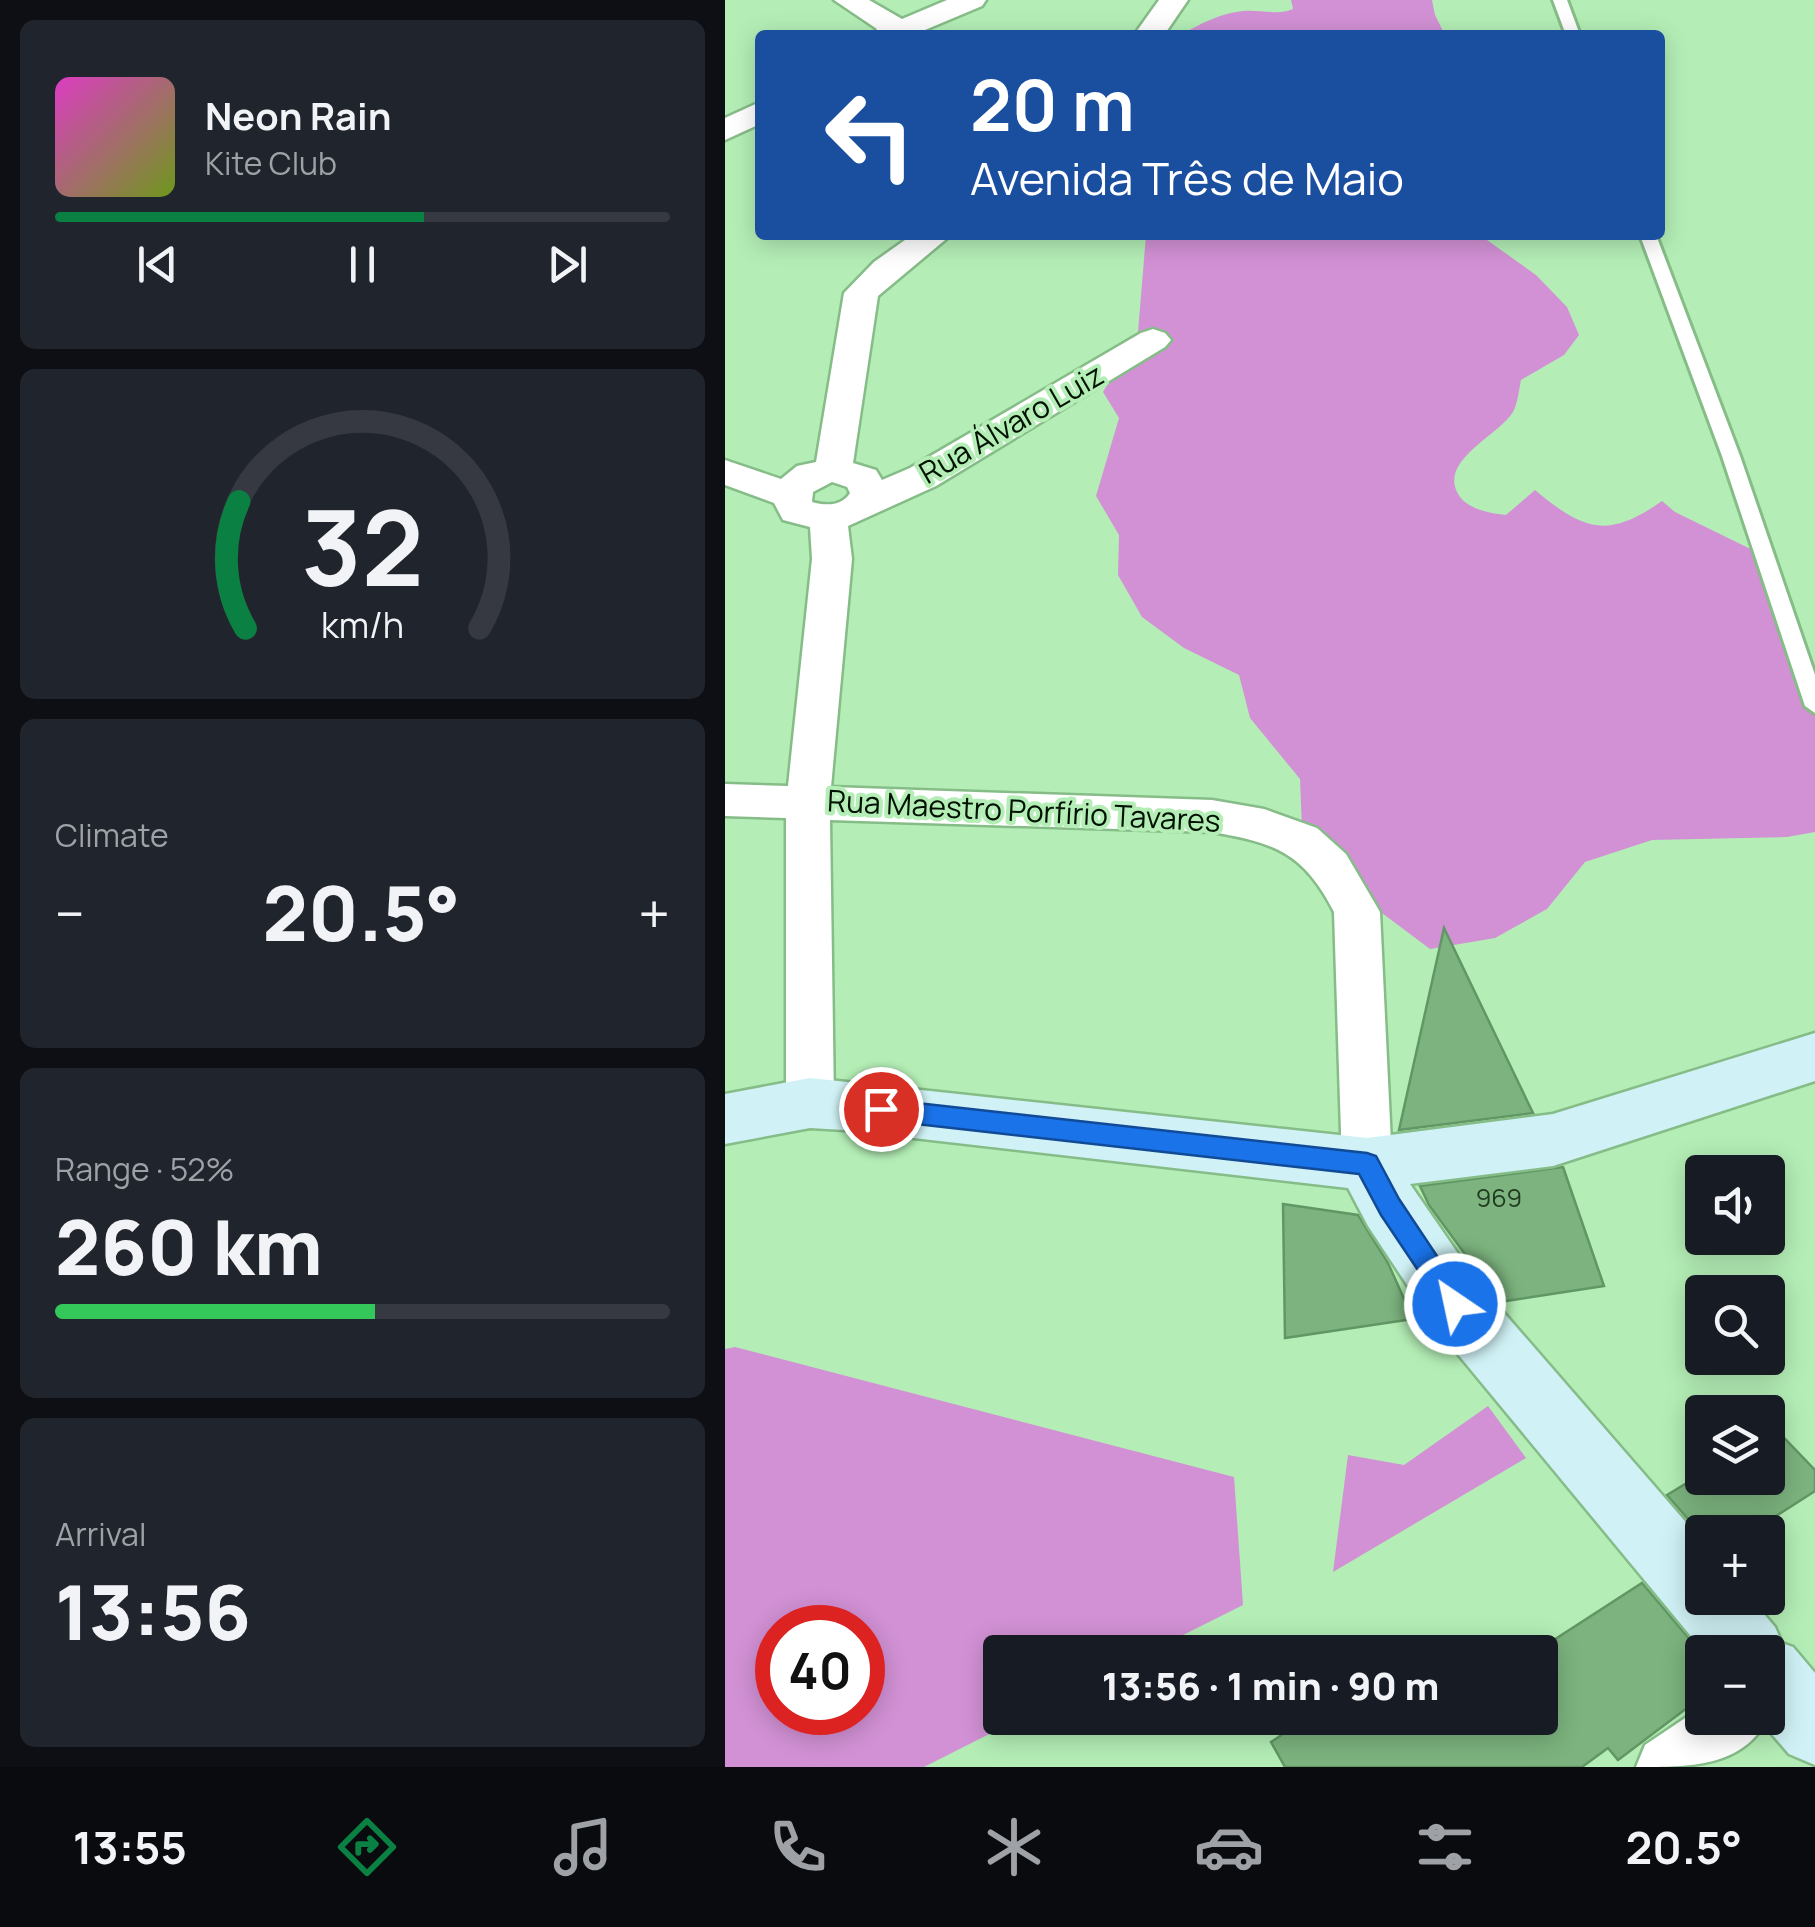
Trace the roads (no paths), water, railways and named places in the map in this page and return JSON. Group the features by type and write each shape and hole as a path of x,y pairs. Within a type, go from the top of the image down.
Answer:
{"street":[{"path":"848,0 890,30"},
{"path":"898,30 971,0"},
{"path":"1153,30 1174,0"},
{"path":"725,131 755,113"},
{"path":"833,470 861,293 885,268 927,240"},
{"name":"Rua Álvaro Luiz","path":"866,500 923,476 1153,340"},
{"path":"833,470 863,479 867,485 866,500 851,514 827,519 805,516 797,510 792,496 795,488 810,475 833,470"},
{"path":"725,472 792,496"},
{"path":"809,1103 808,801 832,559 827,519"},
{"name":"Rua Maestro Porfírio Tavares","path":"725,800 1213,816 1273,826 1318,849 1341,879 1357,912 1367,1164"},
{"path":"725,1119 809,1103 1367,1164 1553,1140 1812,1060"},
{"path":"1367,1164 1390,1207 1455,1304 1685,1576"},
{"path":"1667,1767 1711,1735"}],"lane":[{"path":"1560,0 1571,30"},
{"path":"1649,240 1731,456 1815,706"}]}
